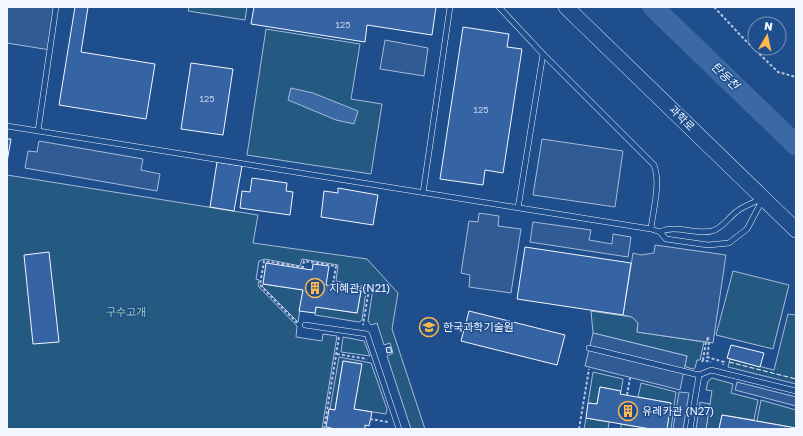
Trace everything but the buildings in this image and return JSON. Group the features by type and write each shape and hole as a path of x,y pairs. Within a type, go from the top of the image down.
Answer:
{"main road":[{"name":"과학로","path":"566,7 796,230"}],"lane":[{"path":"38,131 56,7"},
{"path":"423,193 450,7"},
{"path":"499,7 543,54 654,165 657,172 657,181 651,229"},
{"path":"518,208 543,54"},
{"path":"7,126 651,229 660,232 666,239 708,245 729,243 747,229 763,198"},
{"path":"660,232 667,228 700,233 713,231 723,225 737,211 763,198"},
{"path":"305,324 367,334 398,426"},
{"path":"589,348 699,375 711,370 796,391"},
{"path":"690,429 699,375"}],"path":[{"path":"714,7 778,72 796,77"},
{"path":"305,324 298,324 260,285 264,261 303,267 304,261 336,266 333,284 369,290 362,333"},
{"path":"324,429 340,330"},
{"path":"703,360 708,337 709,345 707,357"},
{"path":"337,354 376,360"},
{"path":"580,429 589,369"},
{"path":"627,395 630,378"},
{"path":"370,419 398,426"}],"green space":[{"path":"189,7 247,7 245,20 188,11"},
{"path":"266,29 360,44 351,99 382,104 371,174 247,155"},
{"name":"구수고개","path":"7,175 258,215 253,243 367,259 398,293 392,329 425,429 411,429 387,356 393,353 390,343 384,345 377,323 371,325 368,321 373,288 336,281 338,265 302,259 300,266 265,259 259,261 256,279 259,280 258,286 297,326 296,337 322,341 323,334 337,336 322,429 7,429"},
{"path":"733,271 789,285 773,349 716,335"},
{"path":"263,284 303,290 298,322 262,286"},
{"path":"361,291 366,291 362,320 359,322 315,315 316,307 357,313"},
{"path":"591,311 632,317 638,323 637,332 704,342 700,360 697,360 695,368 693,369 686,367 685,365 687,356 593,333"},
{"path":"788,314 796,315 796,384 728,367 730,359 774,370"},
{"path":"343,337 364,341 370,356 341,352"},
{"path":"339,357 371,363 387,409 386,414 354,409 361,364 343,361 335,410 330,409"},
{"path":"593,372 623,379 621,391 600,387 597,404 588,403"},
{"path":"712,378 733,384 731,393 758,400 754,420 722,415 719,429 706,429 712,391 706,390 708,381"},
{"path":"641,383 676,392 671,429 667,429 671,403 638,397"},
{"path":"761,400 796,410 796,428 757,421"},
{"path":"586,418 609,422 608,429 584,429"},
{"path":"621,424 651,429 621,429"}],"shaded area":[{"path":"7,7 56,7 50,50 7,43"},
{"path":"385,40 428,48 424,76 380,69"},
{"path":"291,88 313,93 358,111 354,124 336,120 288,100"},
{"path":"542,139 623,151 615,207 533,195"},
{"path":"39,141 143,159 141,170 160,174 157,191 25,168 28,151 37,152"},
{"path":"479,213 499,216 498,226 521,229 511,293 469,287 470,275 461,273 469,221 478,222"},
{"path":"533,222 591,230 589,240 612,244 613,234 631,237 628,257 530,242"},
{"path":"655,245 726,255 713,343 637,332 638,323 632,317 623,315 633,253 641,255 654,253"},
{"path":"593,333 687,356 680,390 585,366"},
{"path":"737,382 796,397 796,406 735,390"},
{"path":"679,392 689,393 683,429 673,429"},
{"path":"700,402 710,404 706,429 696,429"}],"waterway":[{"name":"탄동천","path":"653,7 796,145"}],"fence":[{"path":"729,362 796,379"}],"place":[{"name":"지혜관 (N21)","path":"315,288"},
{"name":"한국과학기술원","path":"429,327"},
{"name":"유레카관 (N27)","path":"628,411"}]}
